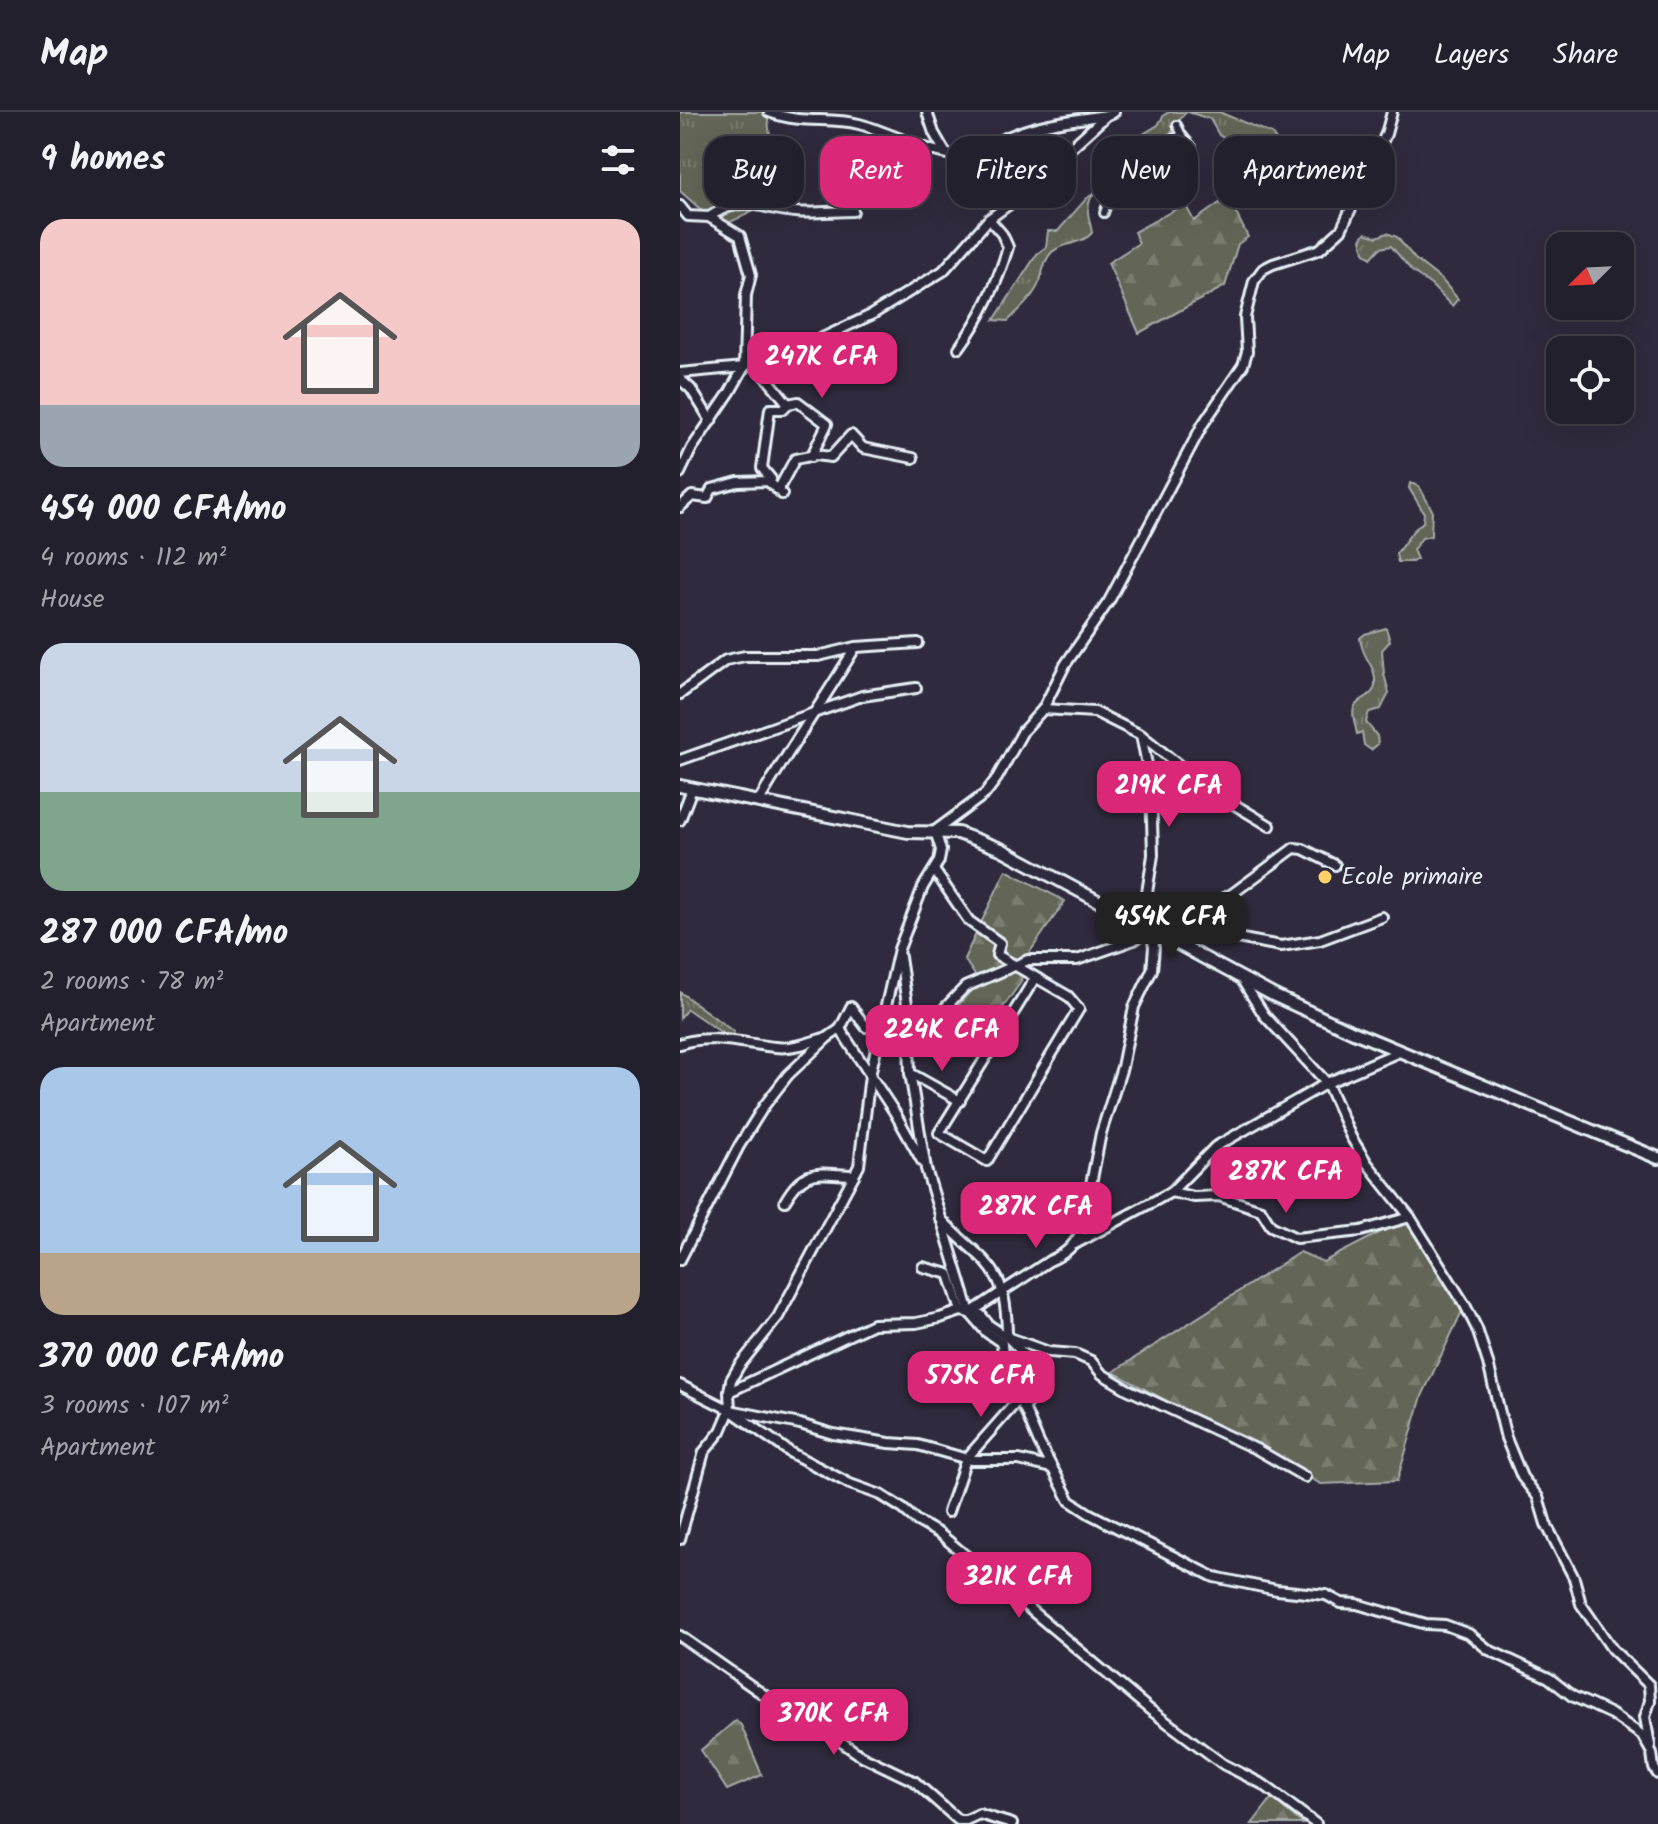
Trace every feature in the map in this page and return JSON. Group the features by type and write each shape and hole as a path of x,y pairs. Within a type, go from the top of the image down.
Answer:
{"street":[{"path":"769,112 788,120 839,120 859,124 928,149 970,155 1043,124 1111,114"},
{"path":"927,112 945,152"},
{"path":"935,831 985,794 1023,731 1043,709 1065,665 1109,601 1203,424 1243,365 1247,352 1245,317 1254,281 1263,269 1320,249 1341,230 1386,134 1392,112"},
{"path":"680,473 692,448 744,367 753,361 805,346 871,315 943,271 989,219 1029,190 1111,114"},
{"path":"1104,213 1113,187 1124,177 1137,153 1154,142 1182,135 1177,125"},
{"path":"709,217 745,202 795,212 853,211"},
{"path":"680,206 688,216 709,217 740,236 751,275 744,319 744,367"},
{"path":"959,348 981,310 1008,247 989,219"},
{"path":"753,361 788,404"},
{"path":"680,376 744,367"},
{"path":"680,376 711,421"},
{"path":"811,457 827,424 798,402 788,404 783,409 770,409 762,468 780,492 795,459 831,457 851,435 863,448 913,458"},
{"path":"680,507 692,496 707,498 712,489 738,482 770,480 791,468"},
{"path":"682,689 726,660 761,655 818,656 856,647 918,643"},
{"path":"759,801 856,647"},
{"path":"680,760 862,696 916,688"},
{"path":"1043,709 1095,712 1141,735 1210,790 1270,826"},
{"path":"1075,1244 1082,1230 1101,1133 1122,1067 1134,1007 1152,970 1154,947 1147,926 1153,855 1151,784 1141,735"},
{"path":"680,786 908,832 958,833 1001,849 1242,980 1401,1051 1658,1158"},
{"path":"680,820 692,789"},
{"path":"680,1539 704,1452 721,1431 730,1410 729,1392 739,1366 778,1317 859,1166 870,1075 899,949 941,850 935,831"},
{"path":"680,1260 739,1146 764,1106 788,1075 840,1029 851,1007 866,1027 885,1016 908,1011 929,1015 940,1013 965,987 1016,964 1028,960 1077,960 1134,940 1147,926 1192,915 1232,894 1294,848 1303,849 1335,865"},
{"path":"934,870 969,921 1000,943 997,955 1068,996 1079,1009 987,1161 939,1133 1035,978"},
{"path":"1147,926 1194,930 1281,946 1320,940 1382,917"},
{"path":"899,949 908,1011 910,1073 926,1169 966,1312"},
{"path":"1242,980 1264,1015 1327,1083 1338,1112 1359,1150 1410,1217 1477,1329 1506,1438 1522,1477 1538,1497 1546,1524 1574,1578 1581,1604 1612,1649 1649,1685 1650,1701 1645,1717 1654,1768 1658,1774"},
{"path":"840,1029 895,1113 926,1169"},
{"path":"680,1044 697,1039 755,1043 777,1048 800,1046 827,1038"},
{"path":"729,1392 873,1324 916,1323 966,1312 1063,1255 1075,1244 1171,1192 1215,1147 1327,1083 1401,1051"},
{"path":"910,1073 960,1101"},
{"path":"785,1201 796,1182 813,1174 854,1175"},
{"path":"1171,1192 1194,1197 1219,1196 1261,1210 1271,1226 1296,1238 1361,1231 1410,1217"},
{"path":"940,1218 992,1267 1004,1291 1007,1337"},
{"path":"923,1267 949,1274 966,1312 1002,1343 1004,1374 1070,1501 1214,1577 1277,1590 1326,1595 1341,1603 1357,1604 1426,1624 1445,1625 1469,1634 1489,1650 1541,1673 1572,1696 1611,1714 1642,1735 1652,1753"},
{"path":"966,1312 981,1315 1027,1357 1032,1367 1025,1410"},
{"path":"1007,1337 1049,1352 1075,1354 1091,1361 1102,1374 1127,1389 1233,1438 1305,1477"},
{"path":"680,1385 730,1410 791,1453 850,1484 881,1495 940,1534 1149,1709 1223,1764 1264,1785 1316,1824"},
{"path":"948,1512 966,1459 1019,1399"},
{"path":"730,1410 833,1434 918,1445 966,1459 1019,1460 1052,1468"},
{"path":"681,1638 787,1711 817,1725 860,1755 914,1781 958,1820 979,1814 1012,1824"}],"green space":[{"path":"680,112 767,112 770,136 704,136 704,208 761,208 724,225 709,217 680,191"},
{"path":"1187,112 1166,136 1140,136 1158,125 1164,115"},
{"path":"1188,112 1219,112 1273,136 1221,136 1210,119"},
{"path":"1092,195 1088,210 1092,233 1083,240 1052,252 1045,262 1037,287 1026,303 1008,321 994,320 1037,254 1046,247 1048,231 1058,231"},
{"path":"1214,207 1234,208 1248,237 1238,244 1225,286 1139,333 1108,263 1139,243 1134,232 1178,208 1187,208 1194,221"},
{"path":"1365,233 1377,237 1387,233 1397,237 1415,259 1442,280 1458,299 1452,306 1412,271 1391,246 1380,248 1371,258 1364,252 1361,239"},
{"path":"1410,483 1419,486 1432,510 1431,536 1422,538 1413,550 1417,559 1398,562 1396,554 1423,522 1424,513 1409,488"},
{"path":"1386,628 1390,641 1382,650 1389,693 1381,709 1369,712 1366,722 1377,736 1378,744 1371,750 1364,745 1362,732 1357,734 1353,717 1356,705 1372,692 1375,685 1374,672 1363,652 1360,638"},
{"path":"1006,870 1065,901 1023,962 1021,982 986,1031 951,1014 979,981 964,959"},
{"path":"680,992 734,1032 731,1039 687,1009 680,1018"},
{"path":"1410,1217 1465,1305 1422,1396 1397,1481 1321,1484 1113,1372 1300,1252 1323,1262"},
{"path":"736,1720 762,1775 727,1790 701,1750"},
{"path":"1272,1798 1303,1824 1252,1824"}],"place":[{"name":"Ecole primaire","path":"1325,877"}]}
